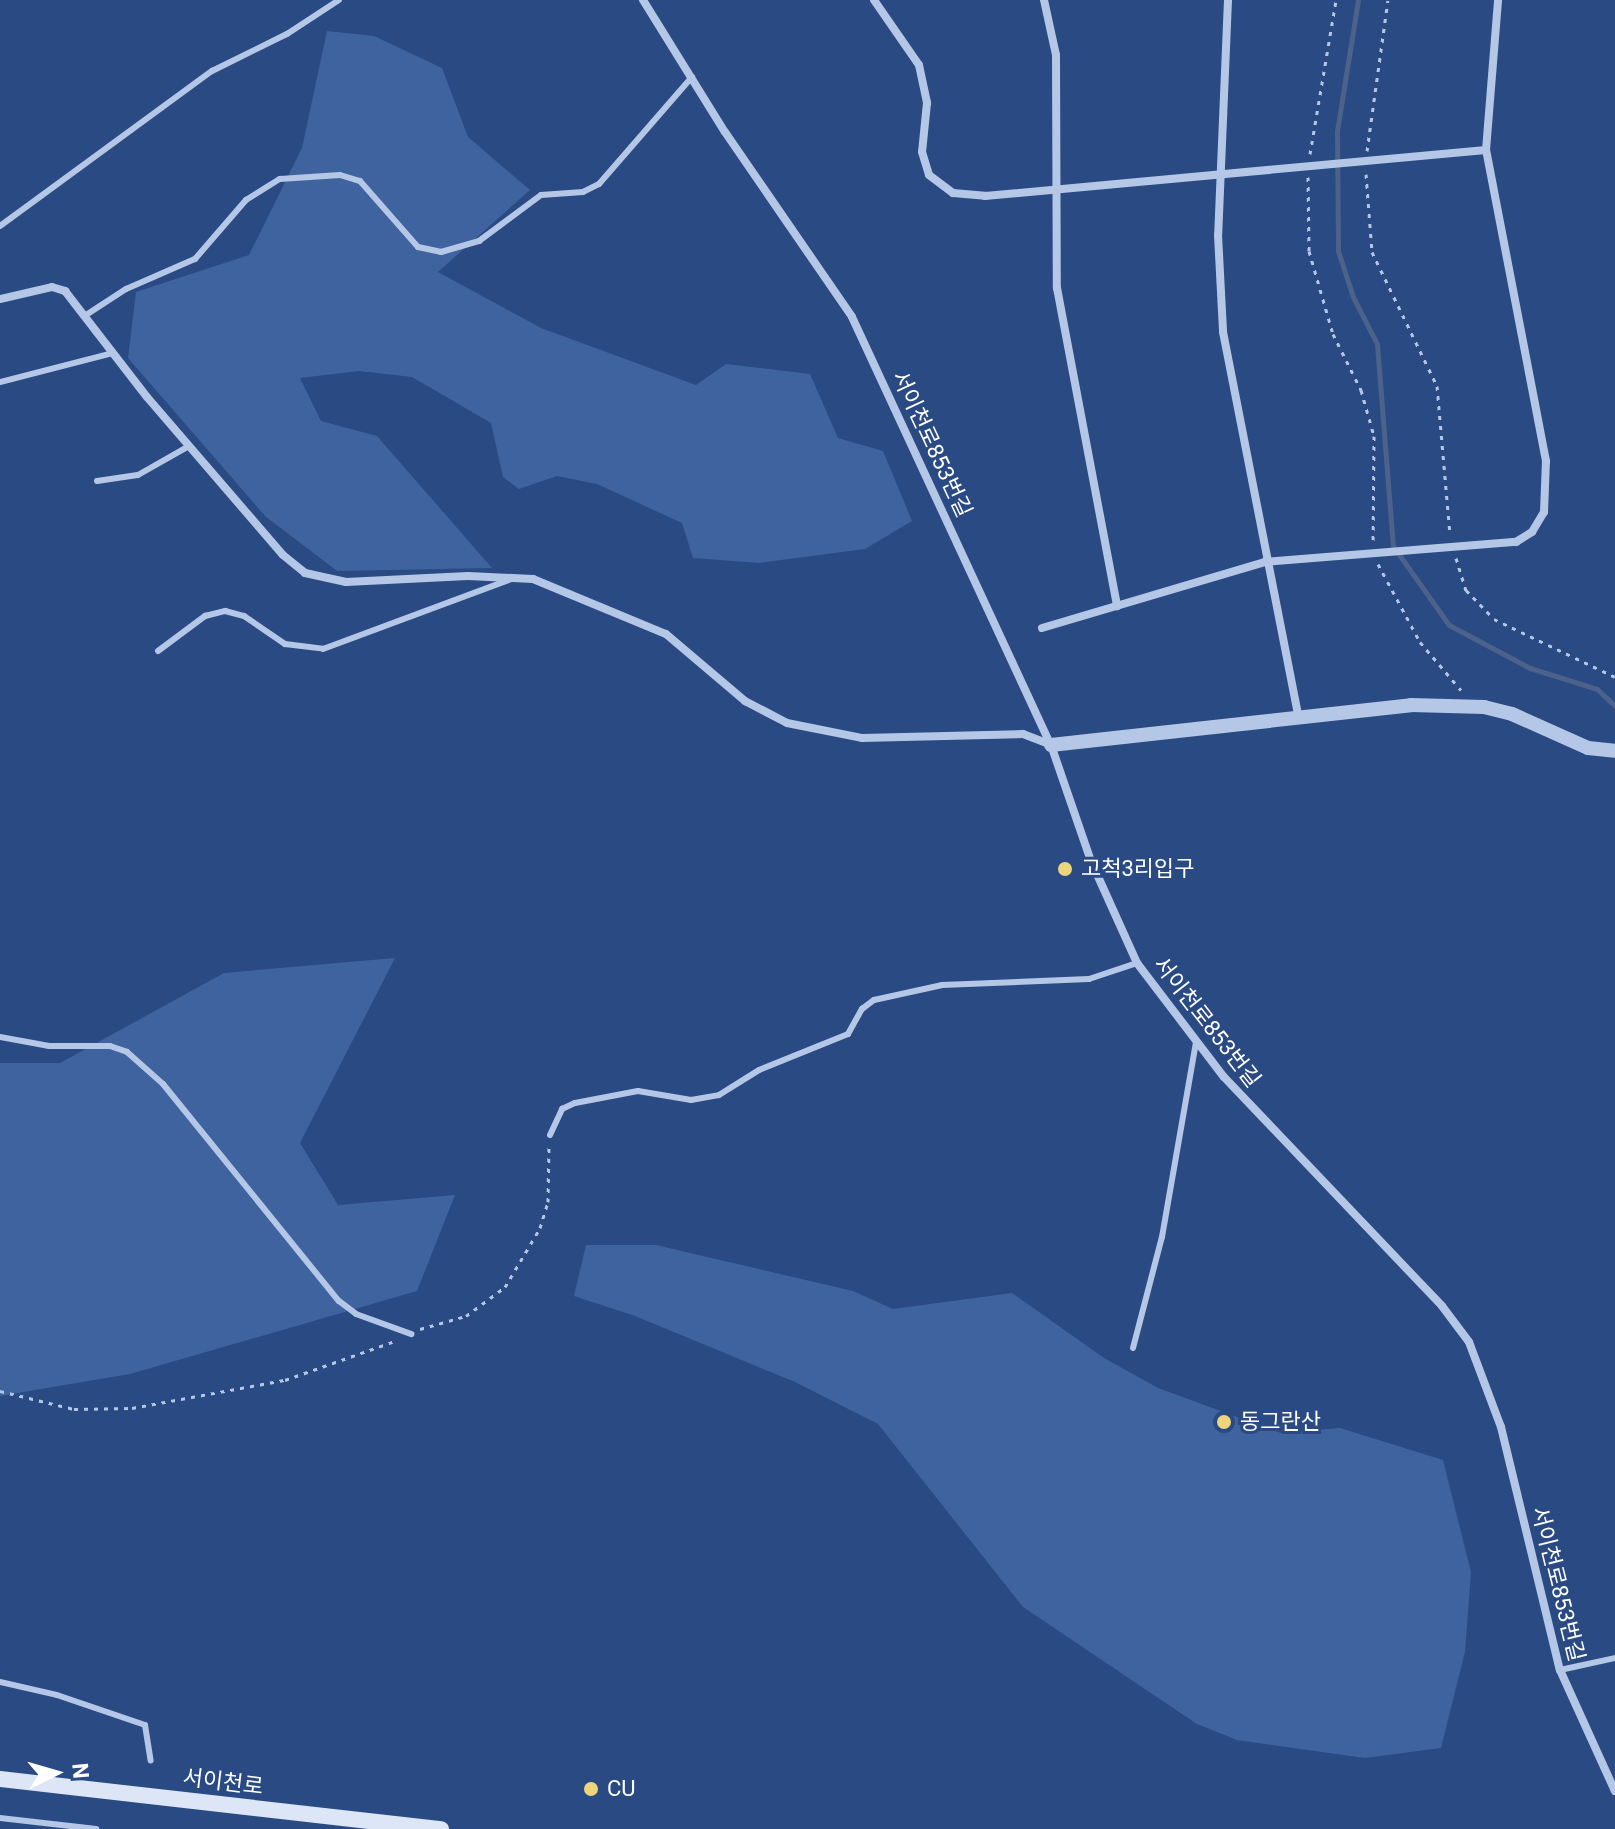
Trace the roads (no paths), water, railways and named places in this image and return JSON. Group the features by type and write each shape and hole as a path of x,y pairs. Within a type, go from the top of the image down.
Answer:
{"main road":[{"name":"서이천로","path":"0,1779 441,1829"}],"street":[{"name":"서이천로853번길","path":"643,0 852,317 1051,745 1091,861 1137,963 1196,1043 1434,1298 1469,1342 1501,1427 1560,1670 1615,1791"},
{"path":"874,0 919,65 927,103 922,152 929,175 953,193 985,196 1350,160 1486,150"},
{"path":"1044,0 1056,55 1057,288 1117,606"},
{"path":"1228,0 1221,172 1223,332 1265,562 1299,718"},
{"path":"1042,628 1265,562 1516,542 1532,532 1544,512 1548,483 1486,150 1498,0"},
{"path":"0,299 58,288 86,315 189,446 283,555 305,573 346,582 515,577 552,584 666,634 745,701 787,723 862,738 1023,734 1051,745 1411,705 1475,706 1512,714 1588,748 1615,751"}],"lane":[{"path":"0,226 212,71 287,34 339,0"},
{"path":"86,315 126,289 195,259 246,200 280,179 340,175 360,181 418,247 441,252 479,241 541,195 583,192 599,184 692,77"},
{"path":"0,382 113,353"},
{"path":"97,481 138,475 189,446"},
{"path":"158,651 205,616 225,611 244,616 285,644 323,649 515,577"},
{"path":"550,1135 562,1109 575,1103 638,1091 691,1100 719,1095 759,1070 848,1034 862,1009 874,1000 942,985 1089,979 1137,963"},
{"path":"0,1037 49,1046 110,1046 127,1052 163,1084 339,1301 356,1314 411,1334"},
{"path":"1133,1348 1162,1237 1196,1043"},
{"path":"1560,1670 1615,1658"},
{"path":"0,1682 57,1695 145,1725 151,1761"},
{"path":"0,1818 96,1829"}],"waterway":[{"path":"1358,0 1337,131 1338,251 1353,297 1377,344 1393,546 1449,625 1530,668 1597,689 1615,706"}],"place":[{"name":"고척3리입구","path":"1065,869"},
{"name":"동그란산","path":"1224,1422"},
{"name":"CU","path":"591,1789"}]}
